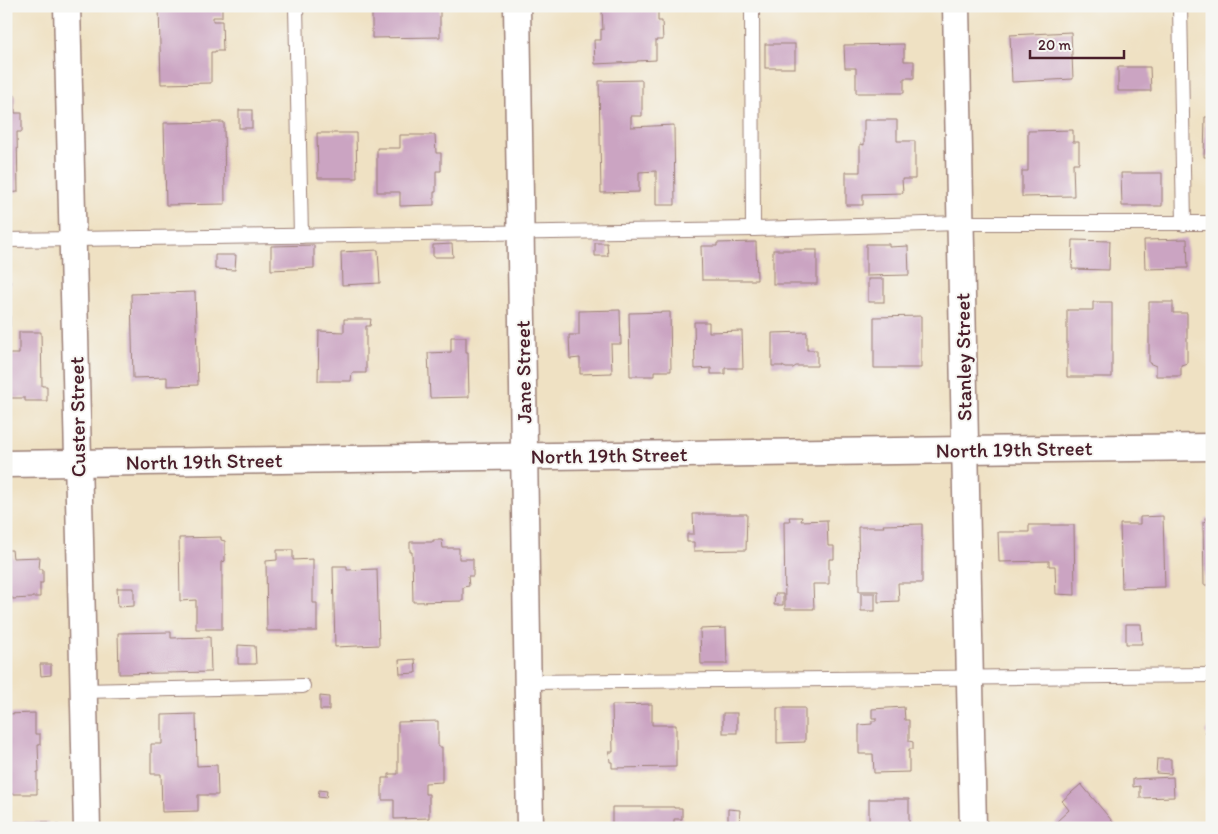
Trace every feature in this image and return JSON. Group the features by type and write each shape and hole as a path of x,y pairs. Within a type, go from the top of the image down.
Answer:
{"street":[{"name":"Custer Street","path":"67,6 86,828"},
{"name":"Jane Street","path":"517,6 530,828"},
{"name":"Stanley Street","path":"956,6 973,828"},
{"name":"North 19th Street","path":"6,464 1212,447"}],"lane":[{"path":"296,6 301,236"},
{"path":"752,6 753,229"},
{"path":"1180,6 1184,224"},
{"path":"6,240 753,229 960,223 1212,224"},
{"path":"528,682 1212,675"},
{"path":"83,691 303,686"}],"building":[{"path":"159,6 222,6 222,17 213,17 213,21 222,21 223,51 211,52 211,83 161,84"},
{"path":"372,6 433,6 433,8 440,8 440,37 372,38"},
{"path":"658,8 658,21 662,21 663,40 656,40 656,60 595,64 594,40 601,40 601,29 603,30 602,10"},
{"path":"1071,32 1073,79 1012,82 1010,35"},
{"path":"765,44 795,44 795,68 765,68"},
{"path":"904,44 904,61 914,61 914,78 904,78 904,93 856,93 856,68 845,68 844,45"},
{"path":"1118,67 1150,67 1151,91 1118,91"},
{"path":"642,80 642,116 631,116 631,127 674,125 675,205 656,205 656,171 639,172 639,192 601,193 599,81"},
{"path":"6,95 15,95 15,113 22,113 22,132 17,132 18,192 6,193"},
{"path":"239,110 252,110 252,128 239,128"},
{"path":"1205,117 1212,117 1212,157 1204,157"},
{"path":"864,120 897,120 897,141 915,141 915,179 902,179 903,193 863,194 863,205 846,205 846,172 860,172 860,144 864,145"},
{"path":"224,122 225,204 166,205 164,123"},
{"path":"1073,130 1073,142 1079,142 1079,163 1073,163 1074,196 1022,197 1022,171 1028,171 1028,131"},
{"path":"317,133 356,133 357,178 318,178"},
{"path":"400,135 435,135 436,153 441,153 441,171 436,171 434,205 400,206 400,192 377,192 377,148 400,148"},
{"path":"1121,173 1162,173 1162,206 1122,206"},
{"path":"1187,239 1188,268 1145,269 1144,240"},
{"path":"1073,240 1110,241 1109,270 1072,269"},
{"path":"756,242 757,280 702,280 701,246 717,246 717,243"},
{"path":"595,243 607,243 608,256 595,256"},
{"path":"452,244 453,257 433,257 433,245"},
{"path":"866,244 889,244 889,247 908,246 909,275 866,276"},
{"path":"314,245 314,268 271,270 271,246"},
{"path":"378,250 380,283 342,285 341,252"},
{"path":"773,250 817,250 817,284 773,284"},
{"path":"215,255 236,255 235,270 215,269"},
{"path":"868,279 884,279 884,302 868,302"},
{"path":"6,282 10,282 10,326 6,326"},
{"path":"195,292 198,385 167,386 167,377 133,378 131,294"},
{"path":"1093,302 1112,302 1112,377 1067,377 1067,310 1093,310"},
{"path":"1149,302 1173,302 1173,313 1187,313 1187,363 1181,365 1181,376 1156,376 1156,366 1149,363"},
{"path":"620,310 621,344 611,344 612,373 580,374 580,358 570,359 569,335 579,335 579,311"},
{"path":"670,312 671,371 654,371 654,376 630,376 629,313"},
{"path":"921,316 921,368 874,368 874,317"},
{"path":"344,319 371,319 370,326 366,326 366,373 352,373 351,381 318,381 319,331 344,332"},
{"path":"694,322 709,322 709,332 742,331 743,368 725,368 725,374 711,374 711,368 695,369"},
{"path":"19,332 41,332 42,386 47,386 47,401 25,401 25,398 6,398 6,354 19,354"},
{"path":"807,332 807,350 817,350 817,366 786,368 772,366 772,333"},
{"path":"451,337 466,337 469,397 430,398 428,353 451,352"},
{"path":"693,514 747,514 746,550 694,551 694,542 687,542 687,534 694,534"},
{"path":"1163,516 1165,587 1122,588 1120,524 1140,524 1140,517"},
{"path":"789,517 802,517 801,521 827,520 828,546 834,546 834,559 829,559 829,584 813,584 814,609 785,609 784,521 790,521"},
{"path":"1205,518 1212,518 1212,585 1204,585 1203,522 1206,521"},
{"path":"922,524 922,583 898,583 899,601 878,602 878,591 859,591 858,527"},
{"path":"1029,525 1074,525 1075,595 1056,594 1055,566 1049,566 1049,561 999,562 998,532 1029,532"},
{"path":"221,537 221,540 225,541 225,561 222,562 222,629 196,629 196,600 180,601 179,538"},
{"path":"433,540 442,540 443,548 459,548 459,559 473,559 473,576 468,576 469,586 463,587 463,601 413,602 410,542 433,542"},
{"path":"6,550 12,550 13,558 40,557 39,569 43,569 43,583 40,583 40,597 12,599 12,597 6,597"},
{"path":"277,550 293,550 293,560 313,559 313,603 317,603 317,631 267,631 266,561 277,560"},
{"path":"333,566 347,566 347,570 377,569 379,645 335,647"},
{"path":"117,588 134,588 134,606 118,607"},
{"path":"861,593 875,593 875,611 861,611"},
{"path":"775,594 783,594 783,605 774,605"},
{"path":"1212,621 1212,643 1210,643 1210,622"},
{"path":"1126,624 1141,624 1142,644 1126,644"},
{"path":"726,628 727,664 701,664 700,629"},
{"path":"171,632 171,638 210,637 211,672 119,674 118,633"},
{"path":"238,645 255,646 256,664 238,664"},
{"path":"415,659 416,673 400,674 399,660"},
{"path":"40,664 51,664 51,675 41,676"},
{"path":"320,696 329,697 329,710 320,710"},
{"path":"652,704 652,725 676,725 676,767 612,768 609,752 613,752 612,705"},
{"path":"904,707 905,720 909,720 909,741 913,742 913,749 909,749 909,772 874,773 873,754 859,754 859,725 872,724 872,721 876,721 876,718 872,718 872,709"},
{"path":"777,708 805,708 805,742 777,743"},
{"path":"35,713 35,734 40,734 37,794 6,794 6,714"},
{"path":"723,713 737,713 737,733 723,733"},
{"path":"196,714 197,766 217,765 218,795 198,795 198,811 162,812 161,774 151,774 151,744 162,744 162,715"},
{"path":"438,721 438,747 442,747 442,782 425,783 425,794 429,794 429,818 394,819 394,800 382,800 382,778 389,778 389,774 398,774 398,722"},
{"path":"1212,726 1212,740 1205,732"},
{"path":"1157,759 1171,759 1171,774 1156,773"},
{"path":"1173,777 1174,797 1140,798 1140,786 1133,787 1133,779"},
{"path":"1081,784 1118,828 1060,828 1055,823 1069,810 1062,801"},
{"path":"319,790 327,791 326,798 318,797"},
{"path":"869,799 909,799 909,828 859,828 859,825 869,825"},
{"path":"612,807 682,808 682,819 674,819 674,828 612,828"},
{"path":"728,809 740,810 739,826 728,826"},
{"path":"13,822 48,822 48,824 59,825 59,828 13,828"}]}
